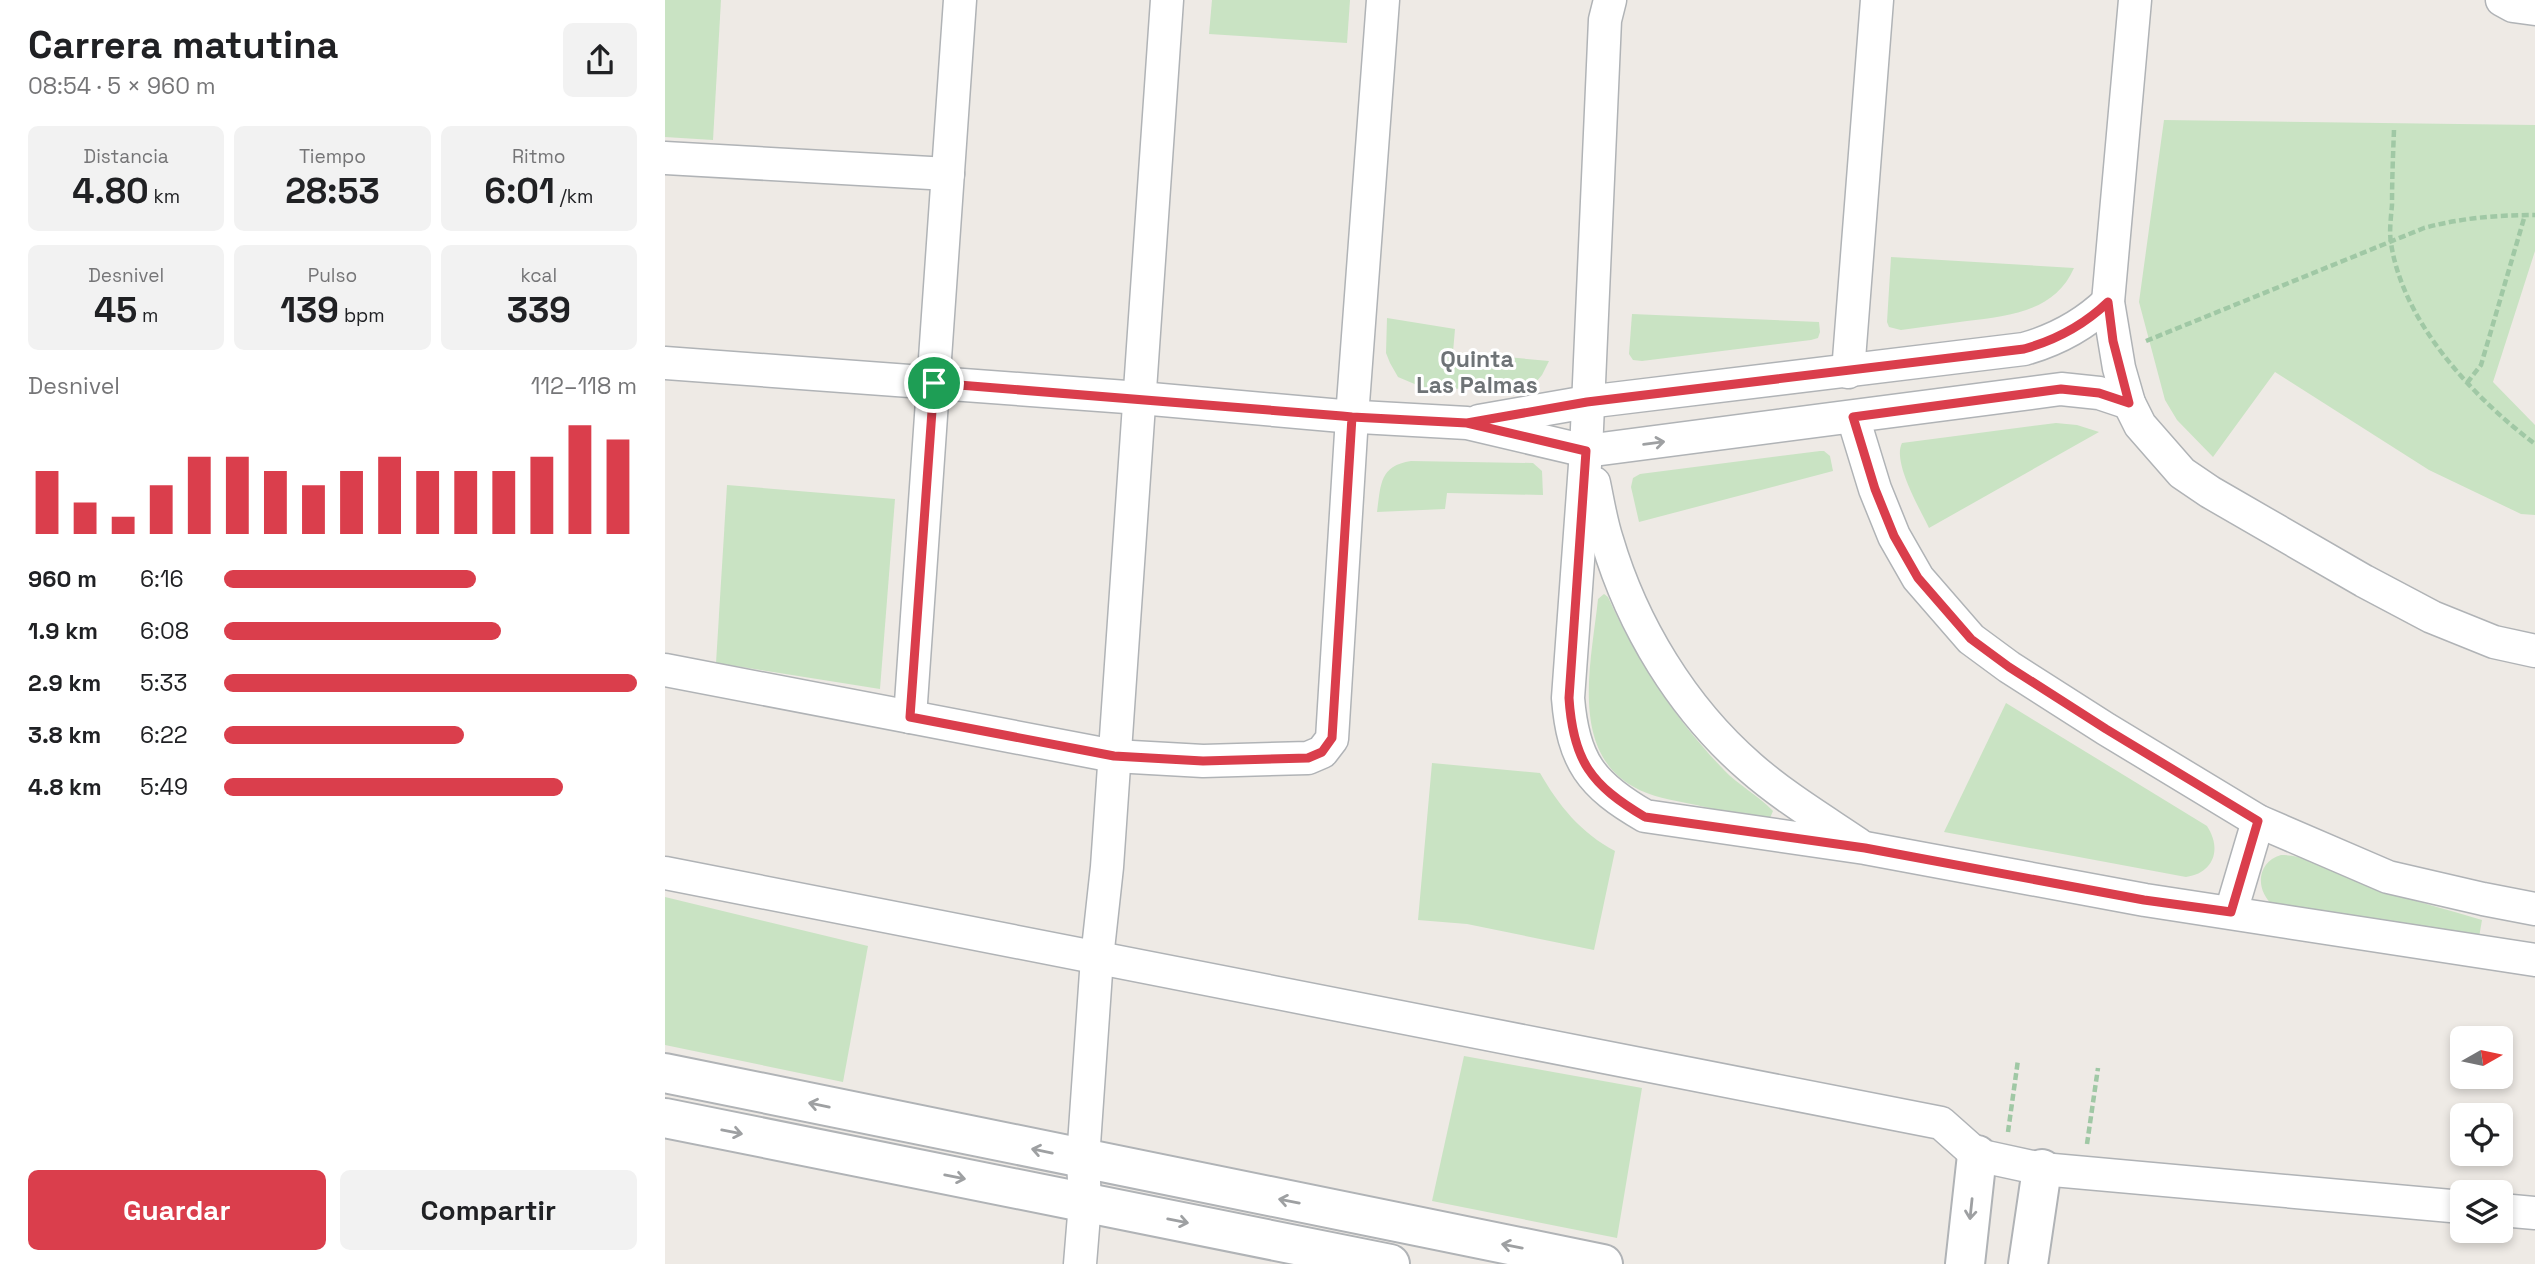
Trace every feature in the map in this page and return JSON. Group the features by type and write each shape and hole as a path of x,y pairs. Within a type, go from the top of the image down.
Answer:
{"street":[{"path":"910,717 960,0"},
{"path":"1080,1264 1085,1203 1083,1159 1097,958 1107,866 1167,0"},
{"path":"665,670 1114,756 1203,761 1308,758 1322,752 1332,738 1352,417 1383,0"},
{"path":"1610,0 1605,20 1586,451 1569,698 1571,729 1579,754 1594,778 1615,799 1645,817 1865,848 2144,900 2535,960"},
{"path":"1848,372 1877,0"},
{"path":"2135,0 2108,302 2116,353 2129,403 2140,425 2182,472 2210,492 2364,581 2432,617 2494,642 2535,651"},
{"path":"2502,0 2535,9"},
{"path":"665,158 948,174"},
{"path":"1467,423 1587,402 2024,349 2045,343 2089,320 2108,302"},
{"path":"665,363 1140,398 1352,417 1467,423 1586,451 2061,389 2099,393 2129,403"},
{"path":"1853,417 1875,489 1894,536 1918,578 1971,639 2009,667 2258,821 2388,877 2535,909"},
{"path":"1586,451 1606,538 1631,606 1657,655 1717,734 1748,765 1784,795 1865,848"},
{"path":"2231,912 2258,821"},
{"path":"665,873 1941,1123 1991,1158 2042,1169 2450,1206"},
{"path":"665,1073 1603,1264"},
{"path":"665,1118 1390,1264"},
{"path":"1965,1264 1991,1158"},
{"path":"2028,1264 2042,1169"},
{"path":"2513,1211 2535,1213"}],"path":[{"path":"2394,130 2390,241 2408,297 2424,326 2467,383 2485,403 2535,444"},
{"path":"2116,353 2390,241 2455,220 2496,215 2535,215"},
{"path":"2467,383 2481,365 2525,215"},
{"path":"1991,1158 2018,1060"},
{"path":"2082,1172 2098,1068"}],"green space":[{"path":"665,0 721,0 713,140 665,137"},
{"path":"1212,0 1350,0 1347,43 1209,34"},
{"path":"2164,120 2535,125 2535,251 2493,382 2535,425 2535,515 2521,514 2429,470 2275,372 2213,457 2177,420 2165,400 2139,302"},
{"path":"1891,257 2074,268 2066,283 2055,294 2029,309 1998,317 1901,330 1889,327 1887,322"},
{"path":"1632,314 1819,322 1820,332 1818,338 1811,340 1642,361 1633,360 1629,354"},
{"path":"1387,318 1455,329 1453,352 1549,361 1536,382 1520,390 1424,388 1398,377 1390,363 1386,353"},
{"path":"2056,423 2077,425 2099,432 1929,528 1904,473 1900,451 1902,443"},
{"path":"1824,451 1830,456 1833,471 1639,522 1631,487 1633,478 1640,474"},
{"path":"1411,461 1533,463 1542,471 1543,495 1447,493 1445,509 1377,512 1381,485 1387,472"},
{"path":"727,485 895,499 880,689 716,663"},
{"path":"1604,594 1631,644 1673,710 1724,770 1773,811 1770,818 1741,816 1654,796 1634,787 1613,771 1600,751 1592,728 1589,702 1589,675 1598,599"},
{"path":"2006,703 2207,826 2214,843 2213,859 2209,865 2196,875 2186,877 1944,832"},
{"path":"1432,763 1540,773 1572,818 1592,836 1615,851 1594,950 1467,924 1418,920"},
{"path":"2281,855 2305,859 2387,892 2482,920 2478,943 2274,906 2264,893 2261,878 2267,864"},
{"path":"665,897 868,946 843,1082 665,1045"},
{"path":"1464,1056 1642,1088 1617,1238 1432,1201"}],"district":[{"name":"Quinta Las Palmas","path":"1477,372"}],"route":[{"path":"934,383 910,717 1114,756 1203,761 1308,758 1322,752 1332,738 1352,417 1467,423 1587,402 2024,349 2045,343 2089,320 2108,302 2113,341 2129,403 2099,393 2061,389 1853,417 1875,489 1894,536 1918,578 1971,639 2009,667 2106,729 2258,821 2231,912 2144,900 1865,848 1645,817 1615,799 1594,778 1579,754 1571,729 1569,698 1586,451 1467,423 1449,422 1352,417 934,383"}]}
